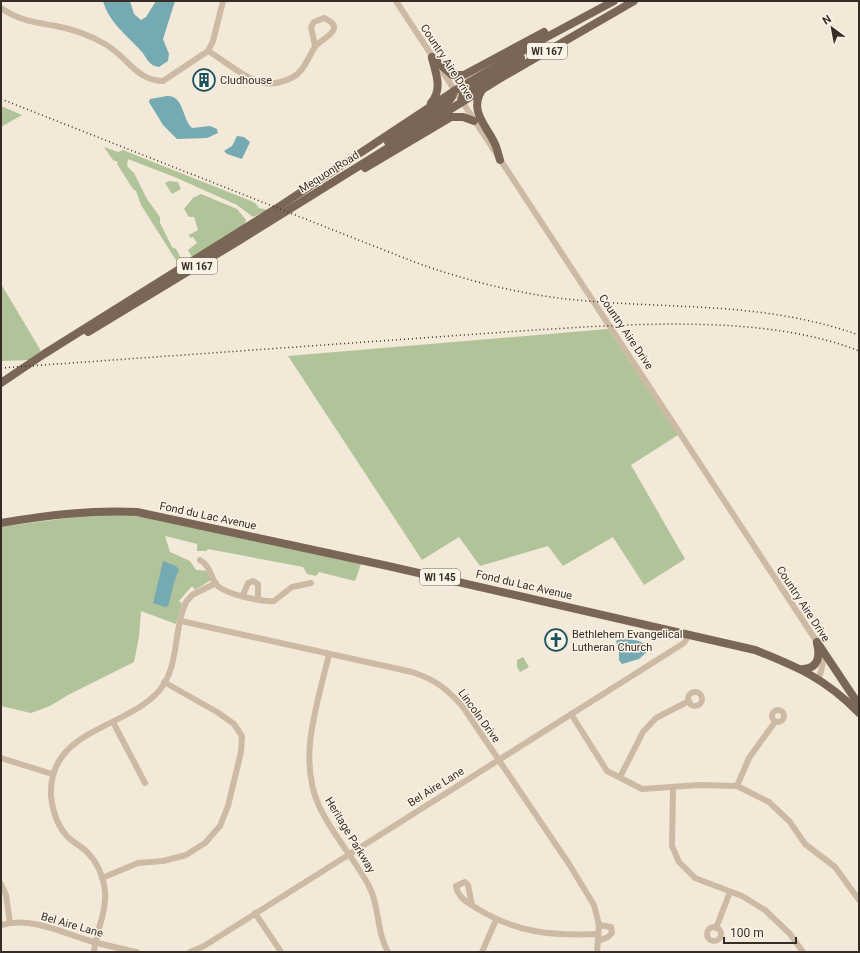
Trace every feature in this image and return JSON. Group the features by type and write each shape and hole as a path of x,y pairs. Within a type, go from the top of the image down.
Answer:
{"main road":[{"name":"Mequon Road","path":"1,383 44,354 277,208 454,91 614,1"},
{"name":"Mequon Road","path":"36,360 46,357 111,319 483,88 634,1"},
{"path":"432,57 452,75 464,75 542,33 568,22 580,20"},
{"path":"461,102 463,94 467,90 548,41 560,30"},
{"path":"427,108 434,99 439,83 432,57"},
{"path":"483,88 477,98 476,108 478,115 495,143 500,160"},
{"path":"356,168 400,132 448,102 454,91"},
{"path":"340,178 352,175 447,119 457,116 474,121"},
{"name":"Fond du Lac Avenue","path":"1,523 93,511 138,512 388,566 755,650 803,669 818,679 859,713"},
{"path":"803,669 811,668 818,661 819,657 817,642"},
{"path":"817,642 859,705"}],"street":[{"path":"1,8 14,17 39,25 56,26 106,44 144,78 154,81 163,81 208,51 213,41 223,1"},
{"name":"Country Aire Drive","path":"396,1 817,642 823,659 823,668 818,679"},
{"path":"208,51 251,79 264,83 281,83 295,76 304,68 316,46 329,37 333,32 333,25 324,18 314,22 311,27 316,46"},
{"path":"200,560 208,565 216,583 222,590 243,596 274,601 292,587 311,583"},
{"path":"243,596 248,583 253,581 258,584 258,599"},
{"path":"94,952 95,942 104,912 105,890 100,870 88,853 66,835 55,815 51,797 52,774 64,754 77,741 146,703 160,690 173,658 184,606 189,598 216,583"},
{"name":"Lincoln Drive","path":"181,621 412,672 432,679 448,690 463,707 569,864 594,905 599,925 597,952"},
{"name":"Bel Aire Lane","path":"190,952 204,946 684,643 689,635"},
{"name":"Heritage Parkway","path":"329,654 311,734 309,759 312,783 319,806 369,886 376,903 379,928 384,945 388,952"},
{"path":"102,878 138,863 163,861 186,855 204,843 220,826 228,806 241,752 242,736 234,724 217,712 164,682"},
{"path":"620,777 643,732 656,718 689,702"},
{"path":"571,714 607,771 642,789 700,785 737,786 769,802 780,811 805,844 835,867 859,900"},
{"path":"113,722 145,783"},
{"path":"737,786 749,758 775,722"},
{"path":"1,758 52,774"},
{"path":"673,788 672,846 679,862 695,878 742,896 765,910 790,934 803,952"},
{"path":"1,884 6,895 10,923"},
{"path":"716,928 730,892"},
{"path":"472,905 496,920 514,927 546,933 570,935 598,934"},
{"path":"255,913 281,952"},
{"path":"482,952 496,920"},
{"name":"Bel Aire Lane","path":"1,925 22,922 44,926 95,942 137,952"},
{"path":"598,941 608,937 612,933 611,927 599,925"}],"green space":[{"path":"1,106 22,115 1,127"},
{"path":"104,147 118,152 123,150 251,201 259,208 268,210 253,217 237,205 177,178 128,159 127,166 134,173 147,199 160,217 160,223 172,247 176,249 183,262 179,265 141,205 136,191 133,189 117,164 118,162 113,160"},
{"path":"169,181 178,182 181,189 172,194 165,183"},
{"path":"201,194 237,209 246,220 245,224 192,257 188,250 197,243 193,237 190,238 189,235 198,230 194,217 189,217 184,209 193,198"},
{"path":"1,284 41,351 29,360 1,361"},
{"path":"608,329 678,435 631,465 685,559 644,585 613,537 563,566 548,546 480,566 459,537 422,560 288,356"},
{"path":"106,514 147,517 361,564 355,581 319,572 316,576 307,574 303,567 208,549 206,551 197,551 197,544 165,536 170,552 190,561 196,570 207,571 211,580 195,590 192,586 179,601 182,603 176,624 141,611 139,637 134,662 68,695 50,706 31,713 1,706 1,527"},
{"path":"523,657 529,667 520,672 517,667 517,660"}],"water":[{"path":"103,1 130,1 134,14 141,20 146,17 156,1 175,1 163,39 169,54 168,61 159,67 152,65 114,22"},
{"path":"167,96 177,99 192,128 210,126 217,129 218,133 207,138 177,139 163,125 149,102 150,99"},
{"path":"237,136 244,137 250,142 242,159 227,154 224,151 232,146"},
{"path":"163,561 176,566 179,570 168,606 165,607 153,603"},
{"path":"620,639 633,640 643,643 649,650 639,659 622,664 619,660 619,649 616,641"}],"railway":[{"path":"1,99 417,263 453,275 509,289 566,299 713,308 786,316 822,324 859,335"},
{"path":"1,368 534,330 656,324 699,324 783,331 823,339 859,351"}],"place":[{"name":"Cludhouse","path":"204,80"},
{"name":"Bethlehem Evangelical Lutheran Church","path":"556,640"}]}
